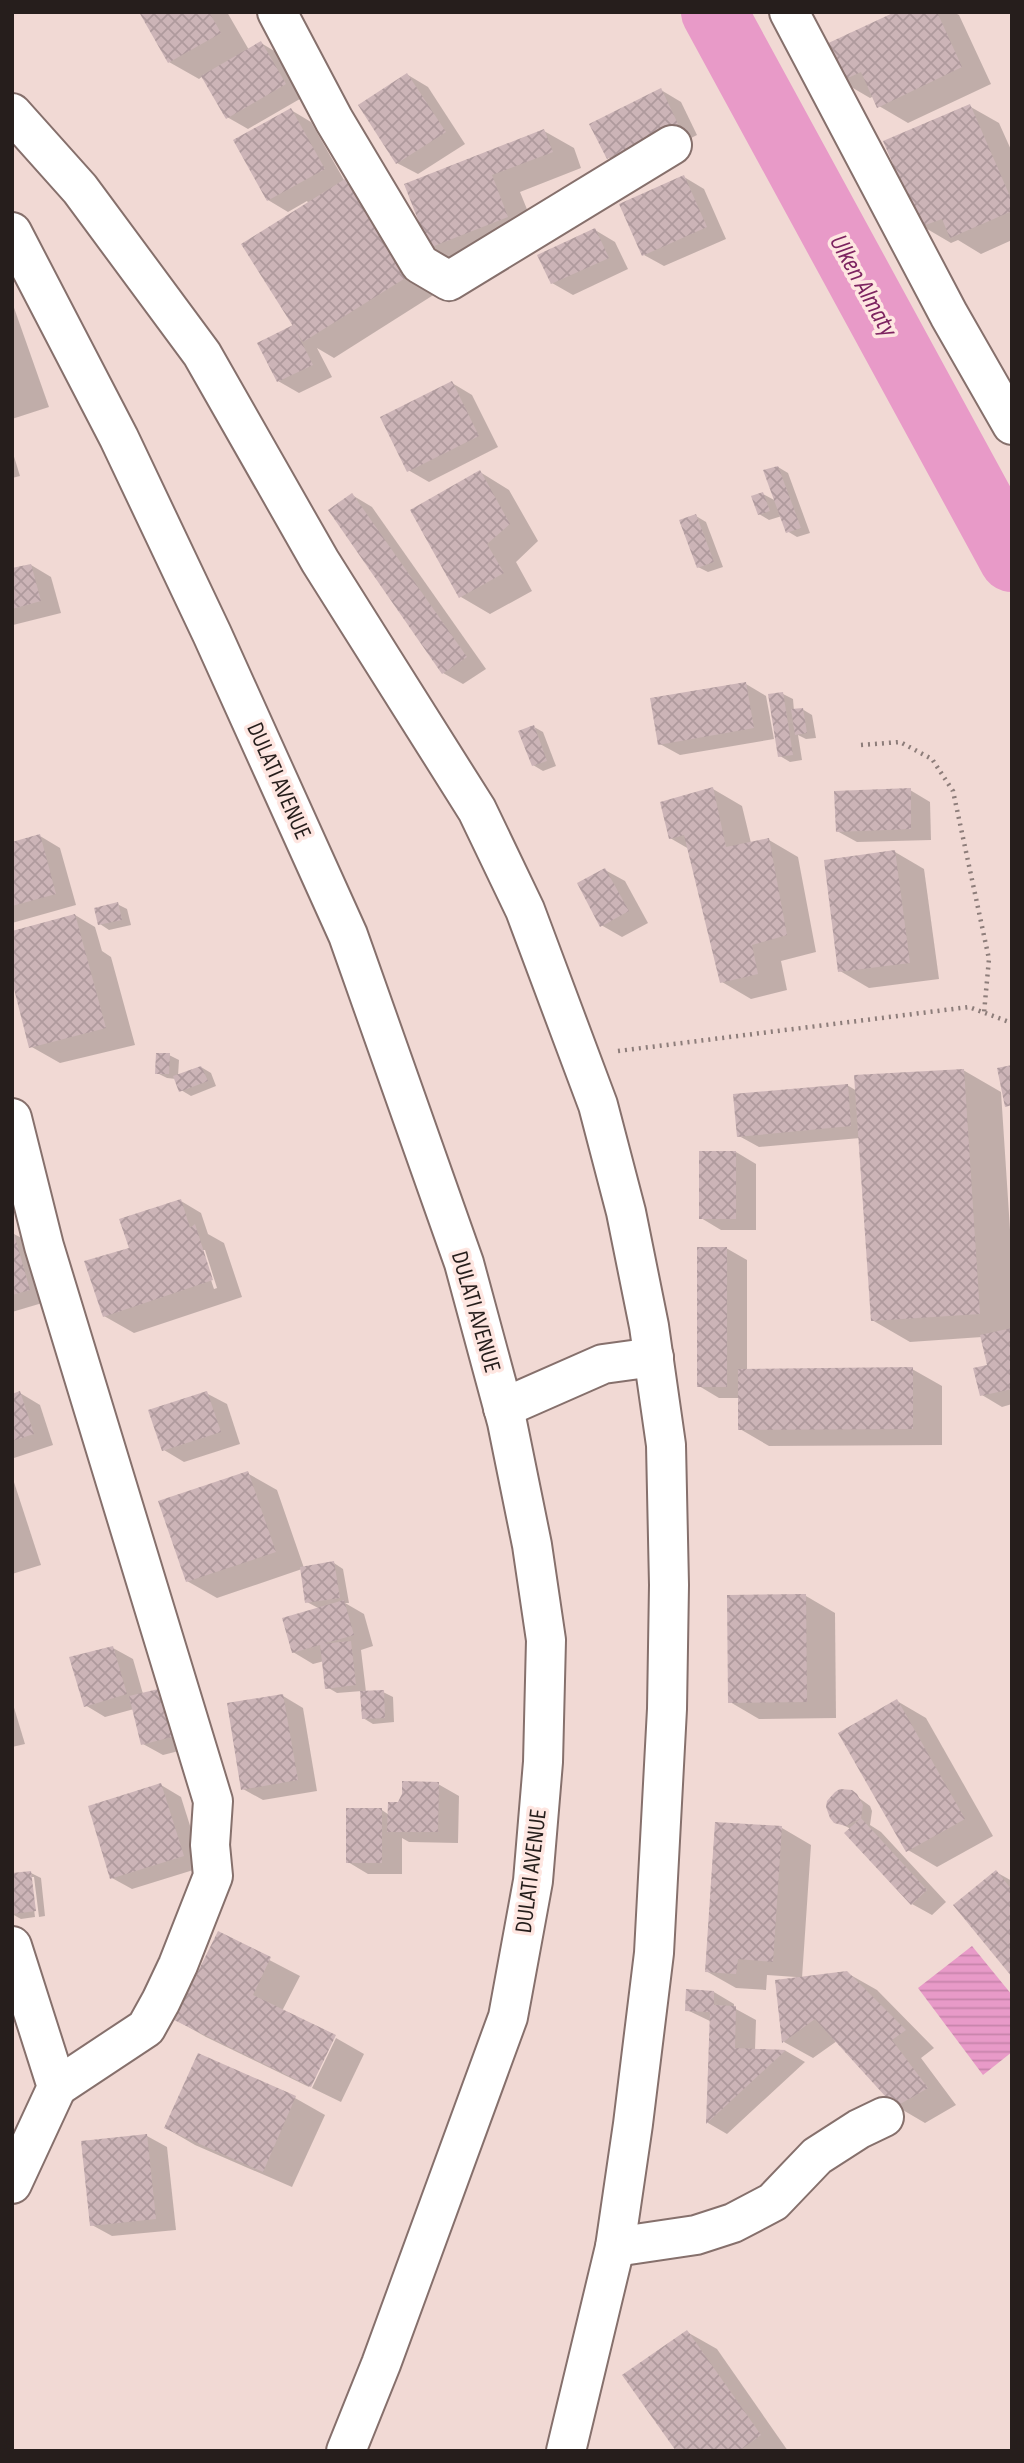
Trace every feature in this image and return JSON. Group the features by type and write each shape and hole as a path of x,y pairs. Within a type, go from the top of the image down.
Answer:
{"street":[{"path":"277,12 334,120 420,264 449,281 672,145"},
{"path":"789,12 949,315 1012,425"},
{"path":"12,113 80,189 202,355 320,561 477,810 525,910 598,1105 626,1212 654,1357 667,1445 667,1709 654,1953 633,2124 615,2247 566,2451"},
{"name":"DULATI AVENUE","path":"12,232 119,438 348,935 464,1263 503,1408 533,1545 546,1640 543,1762 533,1881 508,2017 381,2364 346,2451"},
{"path":"12,1118 44,1246 214,1801 210,1845 213,1876 161,2001 146,2028 57,2087 12,2184"},
{"path":"503,1408 603,1364 654,1357"},
{"path":"12,1946 57,2087"},
{"path":"615,2247 696,2235 733,2223 773,2202 817,2156 859,2129 884,2117"}],"path":[{"path":"860,745 900,742 932,759 953,791 989,959 984,1013"},
{"path":"579,1056 969,1007 1012,1023"}],"shaded area":[{"path":"972,1946 1012,1995 1012,2052 983,2075 918,1988"}],"building":[{"path":"139,12 209,12 221,33 168,63"},
{"path":"895,12 937,12 962,67 877,108 861,72 839,82 822,46"},
{"path":"261,41 286,84 226,119 201,76"},
{"path":"407,73 446,132 396,164 358,105"},
{"path":"661,88 678,124 607,159 589,124"},
{"path":"970,104 1012,201 1012,211 950,238 942,219 920,227 883,141"},
{"path":"291,108 325,169 267,201 233,140"},
{"path":"544,129 553,152 492,175 508,217 429,248 404,184"},
{"path":"684,175 707,227 642,256 619,204"},
{"path":"345,179 407,277 303,342 241,244"},
{"path":"595,228 609,258 551,284 537,255"},
{"path":"293,325 313,365 277,382 257,343"},
{"path":"452,381 479,436 407,472 380,417"},
{"path":"778,466 801,528 786,533 763,470"},
{"path":"480,470 510,524 487,544 504,573 459,598 410,510"},
{"path":"763,492 770,511 758,515 751,496"},
{"path":"352,493 467,657 442,674 328,510"},
{"path":"696,514 714,562 697,568 679,520"},
{"path":"31,564 41,601 12,609 12,568"},
{"path":"746,682 754,728 658,745 650,698"},
{"path":"783,692 793,755 778,757 768,694"},
{"path":"803,708 807,733 795,735 791,709"},
{"path":"534,725 547,761 532,766 518,731"},
{"path":"713,787 726,847 769,838 787,935 752,945 758,974 720,983 684,835 669,839 660,802"},
{"path":"911,788 911,829 836,832 834,791"},
{"path":"40,834 56,894 12,906 12,842"},
{"path":"895,850 910,963 838,972 824,860"},
{"path":"605,868 629,911 600,927 577,883"},
{"path":"118,902 122,920 98,925 94,908"},
{"path":"75,914 106,1028 29,1048 12,981 12,931"},
{"path":"156,1053 170,1053 169,1074 155,1074"},
{"path":"1012,1065 1012,1105 1005,1107 997,1068"},
{"path":"201,1066 208,1081 179,1092 173,1076"},
{"path":"964,1069 980,1314 871,1321 854,1075"},
{"path":"848,1084 851,1126 737,1137 733,1094"},
{"path":"699,1151 736,1151 736,1219 699,1219"},
{"path":"181,1199 190,1228 195,1224 213,1280 103,1317 84,1261 129,1248 119,1219"},
{"path":"12,1231 30,1290 12,1295"},
{"path":"697,1247 727,1247 727,1387 697,1387"},
{"path":"1012,1328 1012,1389 980,1396 973,1368 987,1365 980,1335"},
{"path":"913,1367 913,1429 738,1430 738,1369"},
{"path":"20,1391 34,1434 12,1441 12,1394"},
{"path":"207,1391 221,1432 162,1451 148,1410"},
{"path":"248,1471 276,1552 186,1582 158,1501"},
{"path":"334,1561 340,1598 305,1603 300,1567"},
{"path":"806,1594 807,1702 728,1703 727,1595"},
{"path":"344,1600 354,1635 292,1653 282,1618"},
{"path":"351,1641 356,1685 325,1689 320,1644"},
{"path":"113,1646 127,1694 84,1707 69,1657"},
{"path":"175,1685 187,1733 141,1745 129,1696"},
{"path":"384,1690 385,1718 362,1719 360,1691"},
{"path":"283,1694 298,1780 241,1790 227,1703"},
{"path":"897,1699 965,1819 906,1852 838,1733"},
{"path":"402,1781 439,1782 438,1832 387,1832 388,1802 398,1802 402,1794"},
{"path":"161,1783 184,1856 110,1879 88,1806"},
{"path":"840,1789 852,1790 863,1805 861,1818 846,1826 834,1823 826,1807 827,1801"},
{"path":"346,1808 382,1808 382,1863 346,1863"},
{"path":"861,1818 927,1890 911,1905 844,1833"},
{"path":"715,1822 782,1826 773,1962 738,1959 736,1974 705,1972"},
{"path":"996,1870 1012,1890 1012,1977 953,1905"},
{"path":"31,1871 36,1911 12,1914 12,1873"},
{"path":"218,1931 271,1957 253,1995 336,2035 311,2087 174,2020"},
{"path":"847,1971 906,2030 892,2040 928,2088 895,2107 815,2019 782,2043 775,1980"},
{"path":"686,1989 714,1991 714,2005 736,2006 735,2048 786,2050 706,2124 710,2012 685,2011"},
{"path":"198,2053 296,2096 263,2172 164,2128"},
{"path":"147,2134 156,2219 90,2226 81,2141"},
{"path":"687,2330 761,2435 739,2451 676,2451 622,2375"}],"waterway":[{"name":"Ulken Almaty","path":"714,12 1012,559"}]}
